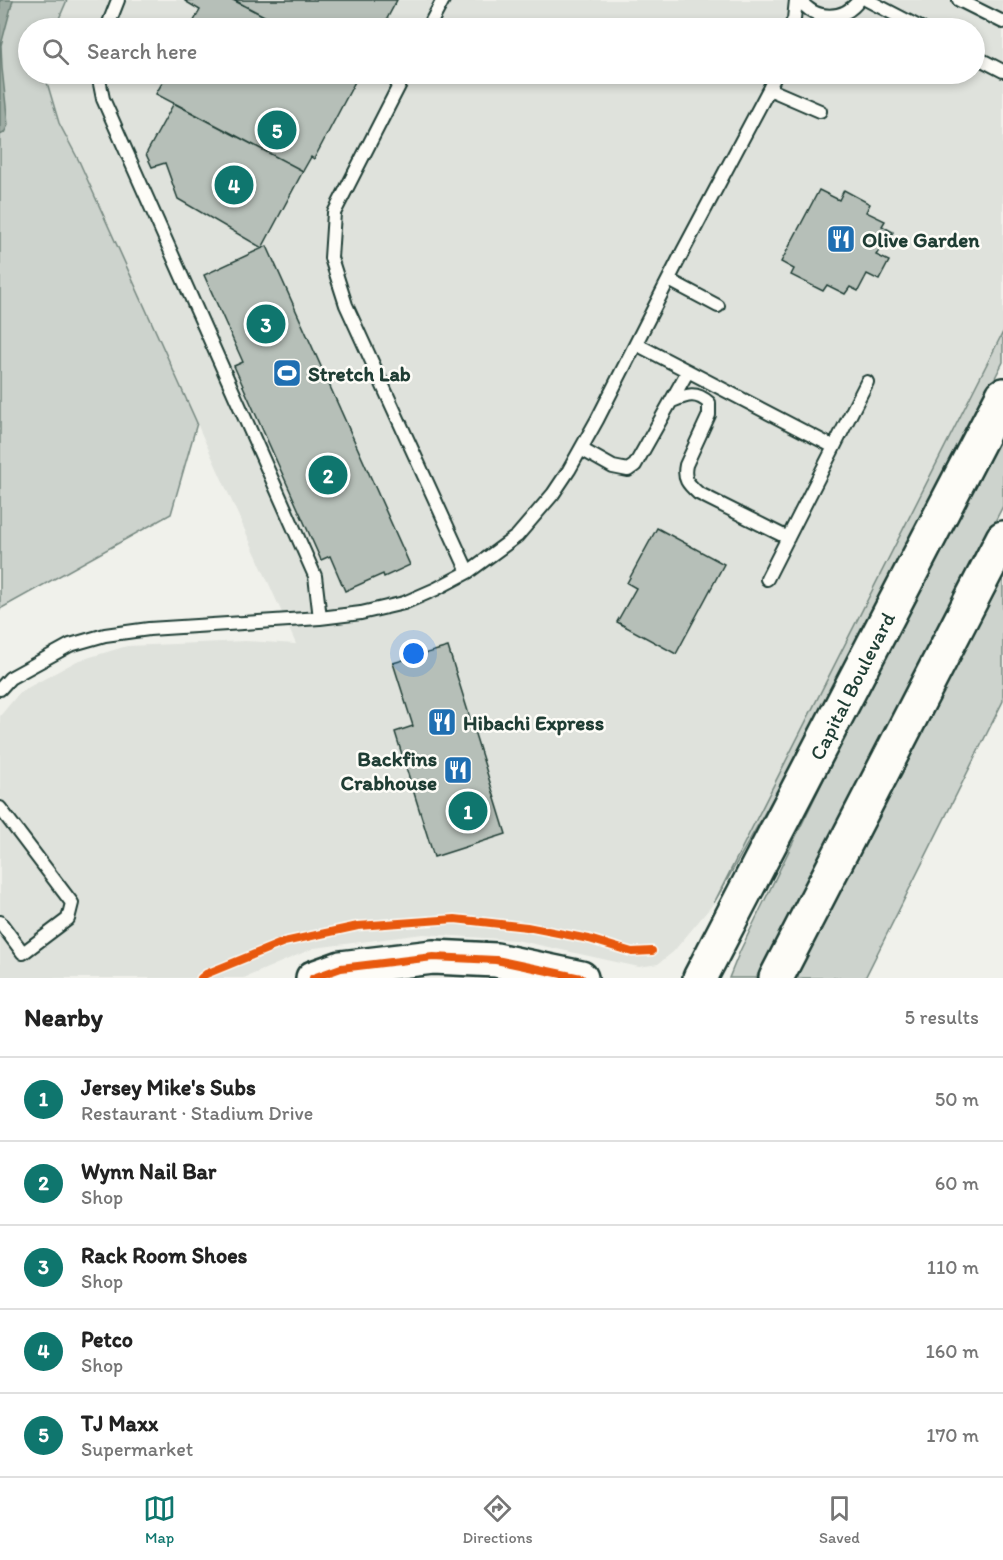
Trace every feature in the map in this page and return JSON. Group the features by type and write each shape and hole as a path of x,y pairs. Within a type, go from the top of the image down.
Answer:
{"main road":[{"name":"Capital Boulevard","path":"700,978 1003,395"},
{"path":"776,978 1003,538"},
{"path":"313,978 341,968 433,957 496,960 581,978"}],"lane":[{"path":"110,18 118,0"},
{"path":"433,18 443,0"},
{"path":"794,18 798,0 810,10 828,16 848,12 859,0"},
{"path":"867,0 902,18"},
{"path":"959,0 1002,19"},
{"path":"985,61 1003,71"},
{"path":"100,84 103,99 315,576 320,618"},
{"path":"400,84 334,213 331,258 346,305 468,572"},
{"path":"0,689 10,678 70,645 105,635 149,629 320,618 361,613 404,603 468,572 516,536 553,494 570,470 771,84"},
{"path":"769,89 820,111"},
{"path":"669,280 718,306"},
{"path":"636,344 834,447"},
{"path":"581,449 614,466 628,470 635,465 688,371"},
{"path":"767,579 867,382"},
{"path":"672,401 687,395 702,396 710,403 709,415 686,465 684,473 689,484 698,493 788,538"},
{"path":"0,808 72,903 68,919 23,952 0,922"}],"shaded area":[{"path":"0,0 67,0 59,18 18,18 18,84 47,84 59,123 79,161 197,423 171,514 0,609"},
{"path":"0,0 13,0 1,45 8,125 4,133 0,135"},
{"path":"67,0 1003,0 1003,332 714,903 673,952 658,964 639,967 516,940 423,934 314,948 244,978 0,978 0,716 20,692 77,661 127,646 245,641 296,644 79,161 59,123 47,84 985,84 985,18 59,18"},
{"path":"1003,332 1003,362 842,676 714,903"},
{"path":"1003,420 1003,506 756,978 729,978 740,951 935,551"},
{"path":"1003,563 1003,701 865,978 786,978"}],"building":[{"path":"233,0 268,18 196,18 200,10 185,1"},
{"path":"234,0 397,0 387,18 268,18"},
{"path":"162,84 354,84 314,159 311,157 303,171 156,94"},
{"path":"174,103 303,171 262,248 178,199 165,163 152,167 146,154"},
{"name":"Olive Garden","path":"819,190 839,200 844,190 870,204 866,212 885,221 882,226 893,232 885,249 881,247 876,255 889,261 879,280 867,274 858,291 850,287 845,294 827,285 823,291 791,275 794,269 781,262"},
{"path":"267,246 410,565 345,591 330,556 321,560 234,366 243,362 204,275"},
{"path":"657,528 724,564 676,654 617,622 636,588 627,583"},
{"path":"448,647 506,834 434,857 395,732 413,726 393,663"}],"cycle path":[{"path":"201,978 284,942 358,926 455,919 527,927 589,939 632,952 652,951"},
{"path":"313,978 341,968 433,957 496,960 581,978"}],"place":[{"name":"TJ Maxx","path":"277,130"},
{"name":"Petco","path":"234,185"},
{"name":"Olive Garden","path":"841,239"},
{"name":"Rack Room Shoes","path":"266,324"},
{"name":"Stretch Lab","path":"287,373"},
{"name":"Wynn Nail Bar","path":"328,475"},
{"name":"Hibachi Express","path":"442,722"},
{"name":"Backfins Crabhouse","path":"458,770"},
{"name":"Jersey Mike's Subs","path":"468,811"}]}
